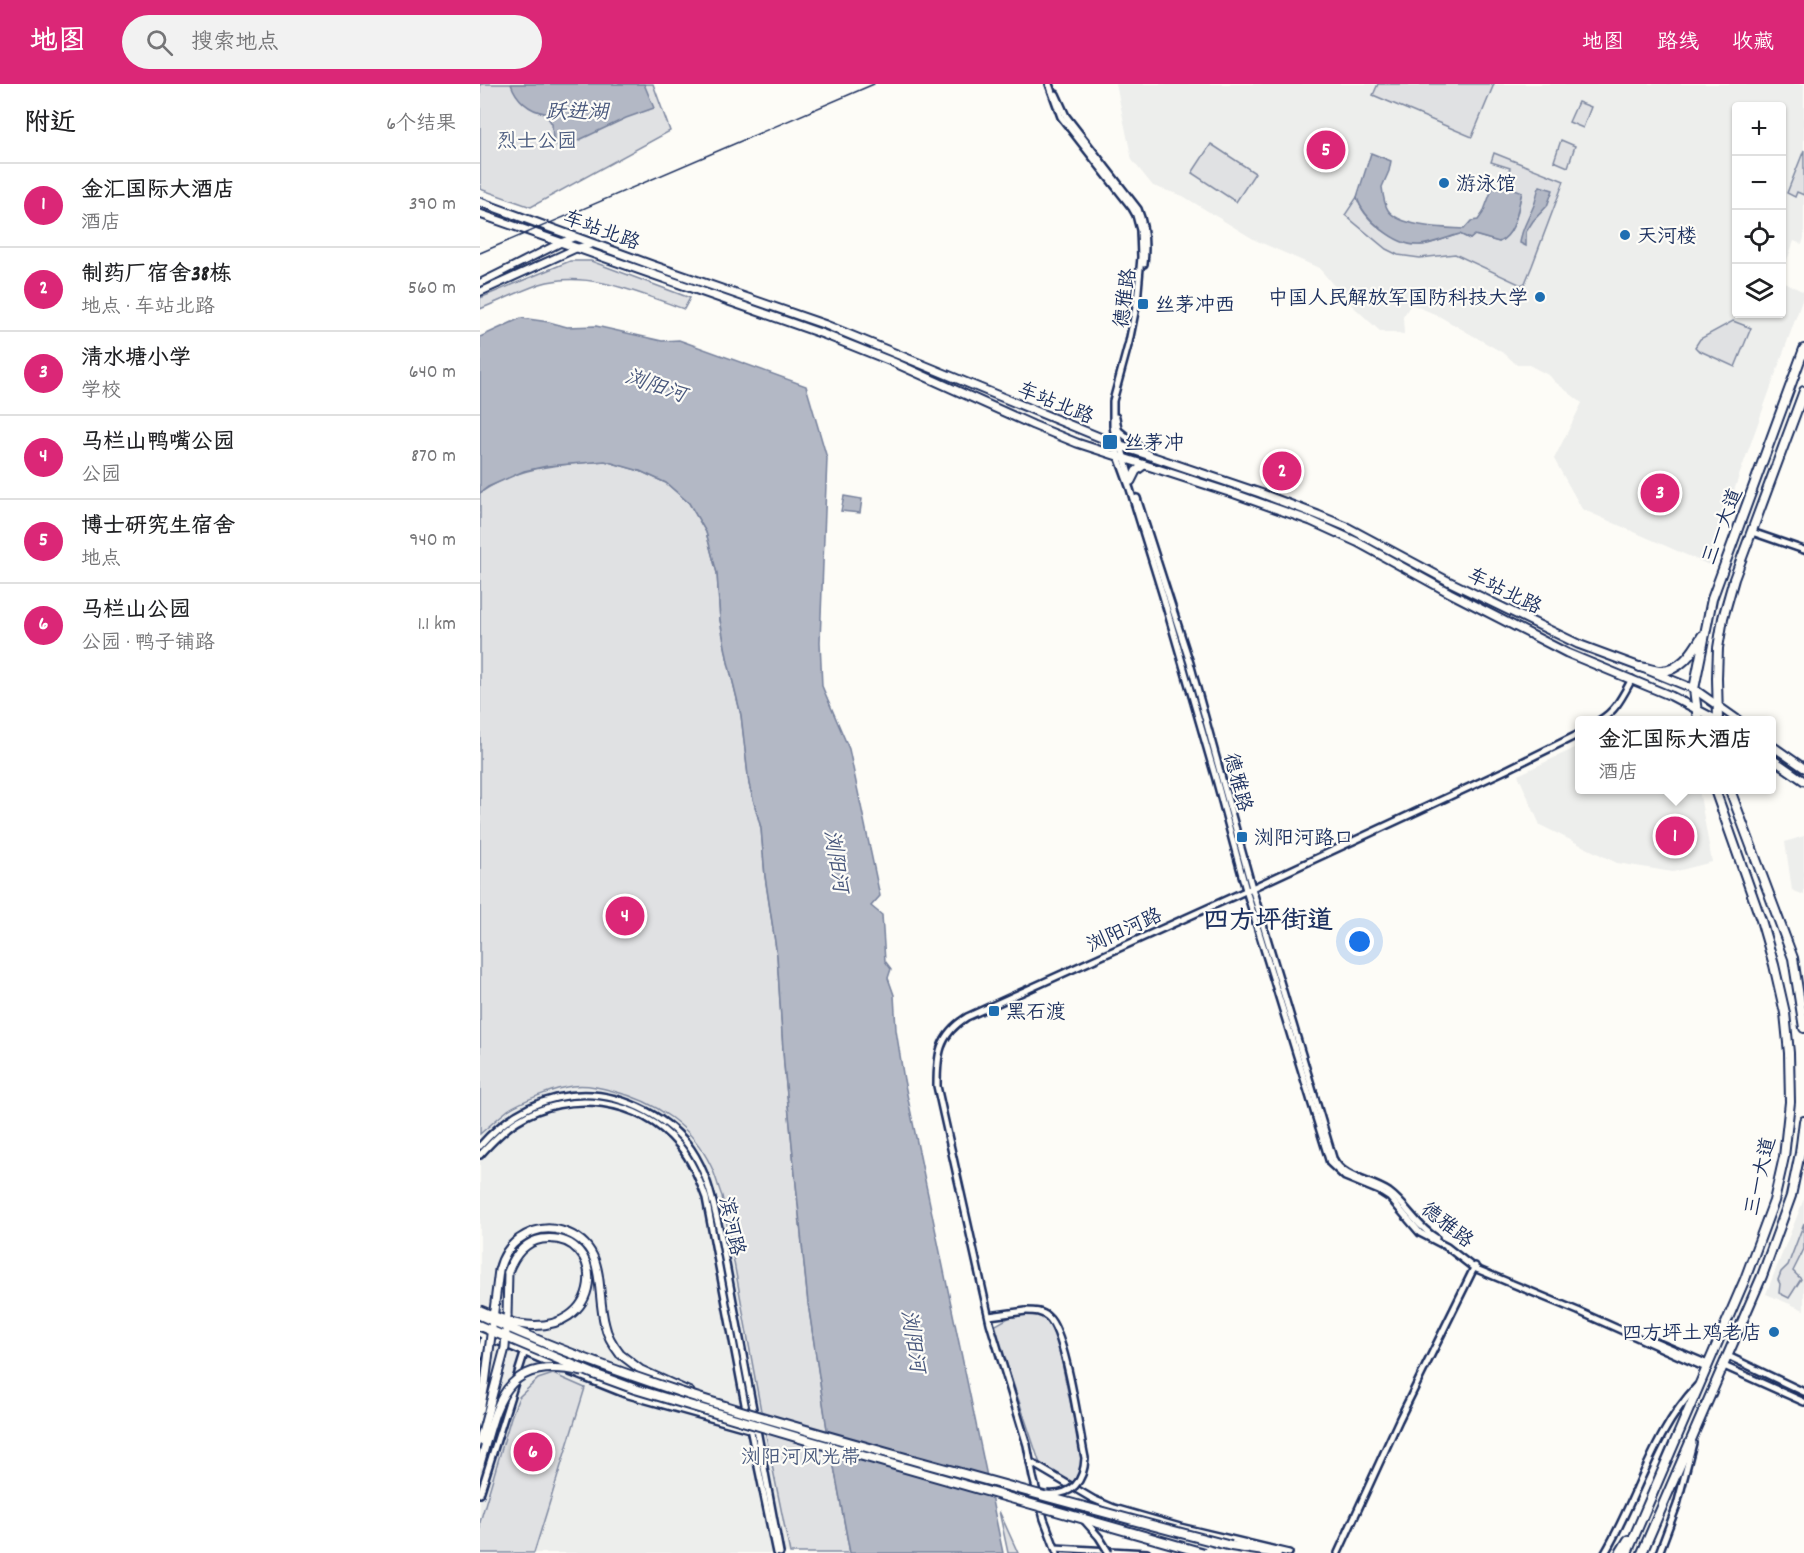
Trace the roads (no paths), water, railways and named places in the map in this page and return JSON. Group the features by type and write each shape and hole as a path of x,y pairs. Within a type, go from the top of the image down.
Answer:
{"highway":[{"name":"三一大道","path":"1697,716 1694,689 1712,599 1804,349"},
{"name":"三一大道","path":"1717,716 1718,648 1734,579 1804,391"},
{"path":"1640,667 1661,671 1682,663 1705,630"},
{"name":"三一大道","path":"1627,1553 1745,1279 1774,1202 1784,1157 1790,1102 1785,1013 1761,920 1717,794"},
{"path":"1732,794 1793,958 1804,1028"},
{"name":"三一大道","path":"1642,1553 1724,1366 1783,1220 1791,1196 1804,1121"},
{"path":"1769,1216 1783,1220"},
{"path":"480,1315 575,1356 709,1401 1076,1506 1255,1553"},
{"path":"480,1326 635,1389 1203,1553"},
{"path":"1620,1553 1642,1516"},
{"path":"1124,1530 1190,1553"},
{"path":"1230,1546 1277,1553"}],"main road":[{"name":"车站北路","path":"480,202 826,325 1118,445 1260,493 1337,523 1448,581 1578,644 1694,689 1732,716"},
{"name":"车站北路","path":"480,214 823,334 1077,442 1311,521 1357,542 1567,653 1632,679 1710,716"},
{"path":"480,283 575,237"},
{"path":"480,292 577,248 593,244"},
{"path":"1131,481 1136,471 1144,465"},
{"path":"1776,748 1804,768"},
{"path":"1776,761 1804,781"},
{"path":"480,1410 502,1260 514,1243 524,1236 544,1229 571,1234 582,1241 592,1253 599,1273 604,1325 620,1354 630,1364 650,1375 709,1401"},
{"path":"480,1310 507,1321 514,1323 521,1324 541,1325 555,1323 566,1318 582,1303 587,1294 590,1281 583,1257 568,1244 548,1239 526,1245 512,1260 507,1283 506,1302 507,1316 507,1324 505,1347 480,1441"},
{"path":"480,1464 496,1409 509,1385 519,1377 539,1370 567,1370 594,1374"}],"street":[{"name":"德雅路","path":"1051,84 1065,116 1134,204 1143,223 1145,250 1140,303 1131,348 1117,396 1118,445"},
{"name":"德雅路","path":"1051,84 1061,117 1132,208 1138,221 1141,250 1137,302 1128,348 1113,401 1118,445 1330,1163 1345,1177 1390,1198 1420,1233 1475,1266 1707,1366"},
{"path":"1118,430 1149,455"},
{"name":"德雅路","path":"1121,457 1131,481 1190,663 1249,889 1336,1162 1349,1174 1390,1193 1420,1226 1456,1249 1475,1266"},
{"path":"1752,532 1804,550"},
{"path":"1608,716 1617,706 1632,679"},
{"name":"浏阳河路","path":"1056,1551 1044,1519 1024,1435 989,1316 937,1086 939,1050 948,1032 967,1017 1249,889 1575,736"},
{"name":"滨河路","path":"480,1146 490,1134 525,1109 550,1099 585,1094 614,1098 636,1106 665,1123 690,1147 699,1161 712,1197 780,1553"},
{"name":"滨河路","path":"480,1155 516,1122 532,1113 566,1102 602,1102 636,1113 660,1127 678,1144 694,1169 706,1198 776,1553"},
{"path":"1338,1553 1399,1420 1475,1266"},
{"path":"989,1316 1026,1311 1037,1311 1047,1315 1058,1332 1064,1353 1085,1458 1083,1473 1074,1488 1066,1492 1057,1495 1030,1492"},
{"path":"480,1321 598,1370 656,1391 756,1420"},
{"path":"480,1356 482,1335 625,1394 758,1431"},
{"path":"480,1494 524,1354"},
{"path":"1728,1356 1804,1392"},
{"path":"1724,1366 1804,1402"},
{"path":"1605,1553 1663,1433 1698,1385"},
{"path":"1659,1553 1677,1505 1695,1432"},
{"path":"1030,1462 1093,1499 1114,1508 1180,1527 1289,1553"},
{"path":"1083,1519 1109,1553"},
{"path":"1056,1551 1147,1553"}],"water":[{"name":"跃进湖","path":"511,84 644,84 654,108 626,118 560,149 553,141 552,124 545,113 534,110 524,103 516,95"},
{"path":"1371,153 1391,161 1382,187 1388,210 1394,216 1423,226 1464,229 1471,221 1478,220 1483,213 1494,184 1522,192 1513,227 1499,242 1475,235 1470,239 1460,234 1420,245 1401,241 1391,236 1366,214 1357,197"},
{"path":"1540,186 1553,190 1547,206 1526,232 1526,246 1520,243 1521,238"},
{"name":"浏阳河","path":"521,318 567,327 596,326 662,341 679,340 806,386 827,458 820,642 822,686 849,749 880,896 871,906 882,915 885,961 891,969 888,978 894,995 896,1030 904,1080 1003,1553 850,1553 827,1429 808,1303 784,1065 777,955 765,876 761,828 749,784 741,715 720,620 717,573 706,532 689,503 666,483 640,471 605,461 547,466 524,471 480,493 480,337"},
{"path":"844,496 862,499 860,513 841,511"}],"railway":[{"path":"480,253 874,84"}],"place":[{"name":"博士研究生宿舍","path":"1326,150"},
{"name":"游泳馆","path":"1444,183"},
{"name":"天河楼","path":"1625,235"},
{"name":"中国人民解放军国防科技大学","path":"1540,297"},
{"name":"丝茅冲西","path":"1143,304"},
{"name":"丝茅冲","path":"1110,442"},
{"name":"制药厂宿舍38栋","path":"1282,471"},
{"name":"清水塘小学","path":"1660,493"},
{"name":"金汇国际大酒店","path":"1675,836"},
{"name":"浏阳河路口","path":"1242,837"},
{"name":"马栏山鸭嘴公园","path":"625,916"},
{"name":"黑石渡","path":"994,1011"},
{"name":"四方坪土鸡老店","path":"1774,1332"},
{"name":"马栏山公园","path":"533,1452"}],"district":[{"name":"四方坪街道","path":"1268,919"}],"park label":[{"name":"烈士公园","path":"537,140"},
{"name":"浏阳河风光带","path":"801,1456"}]}
